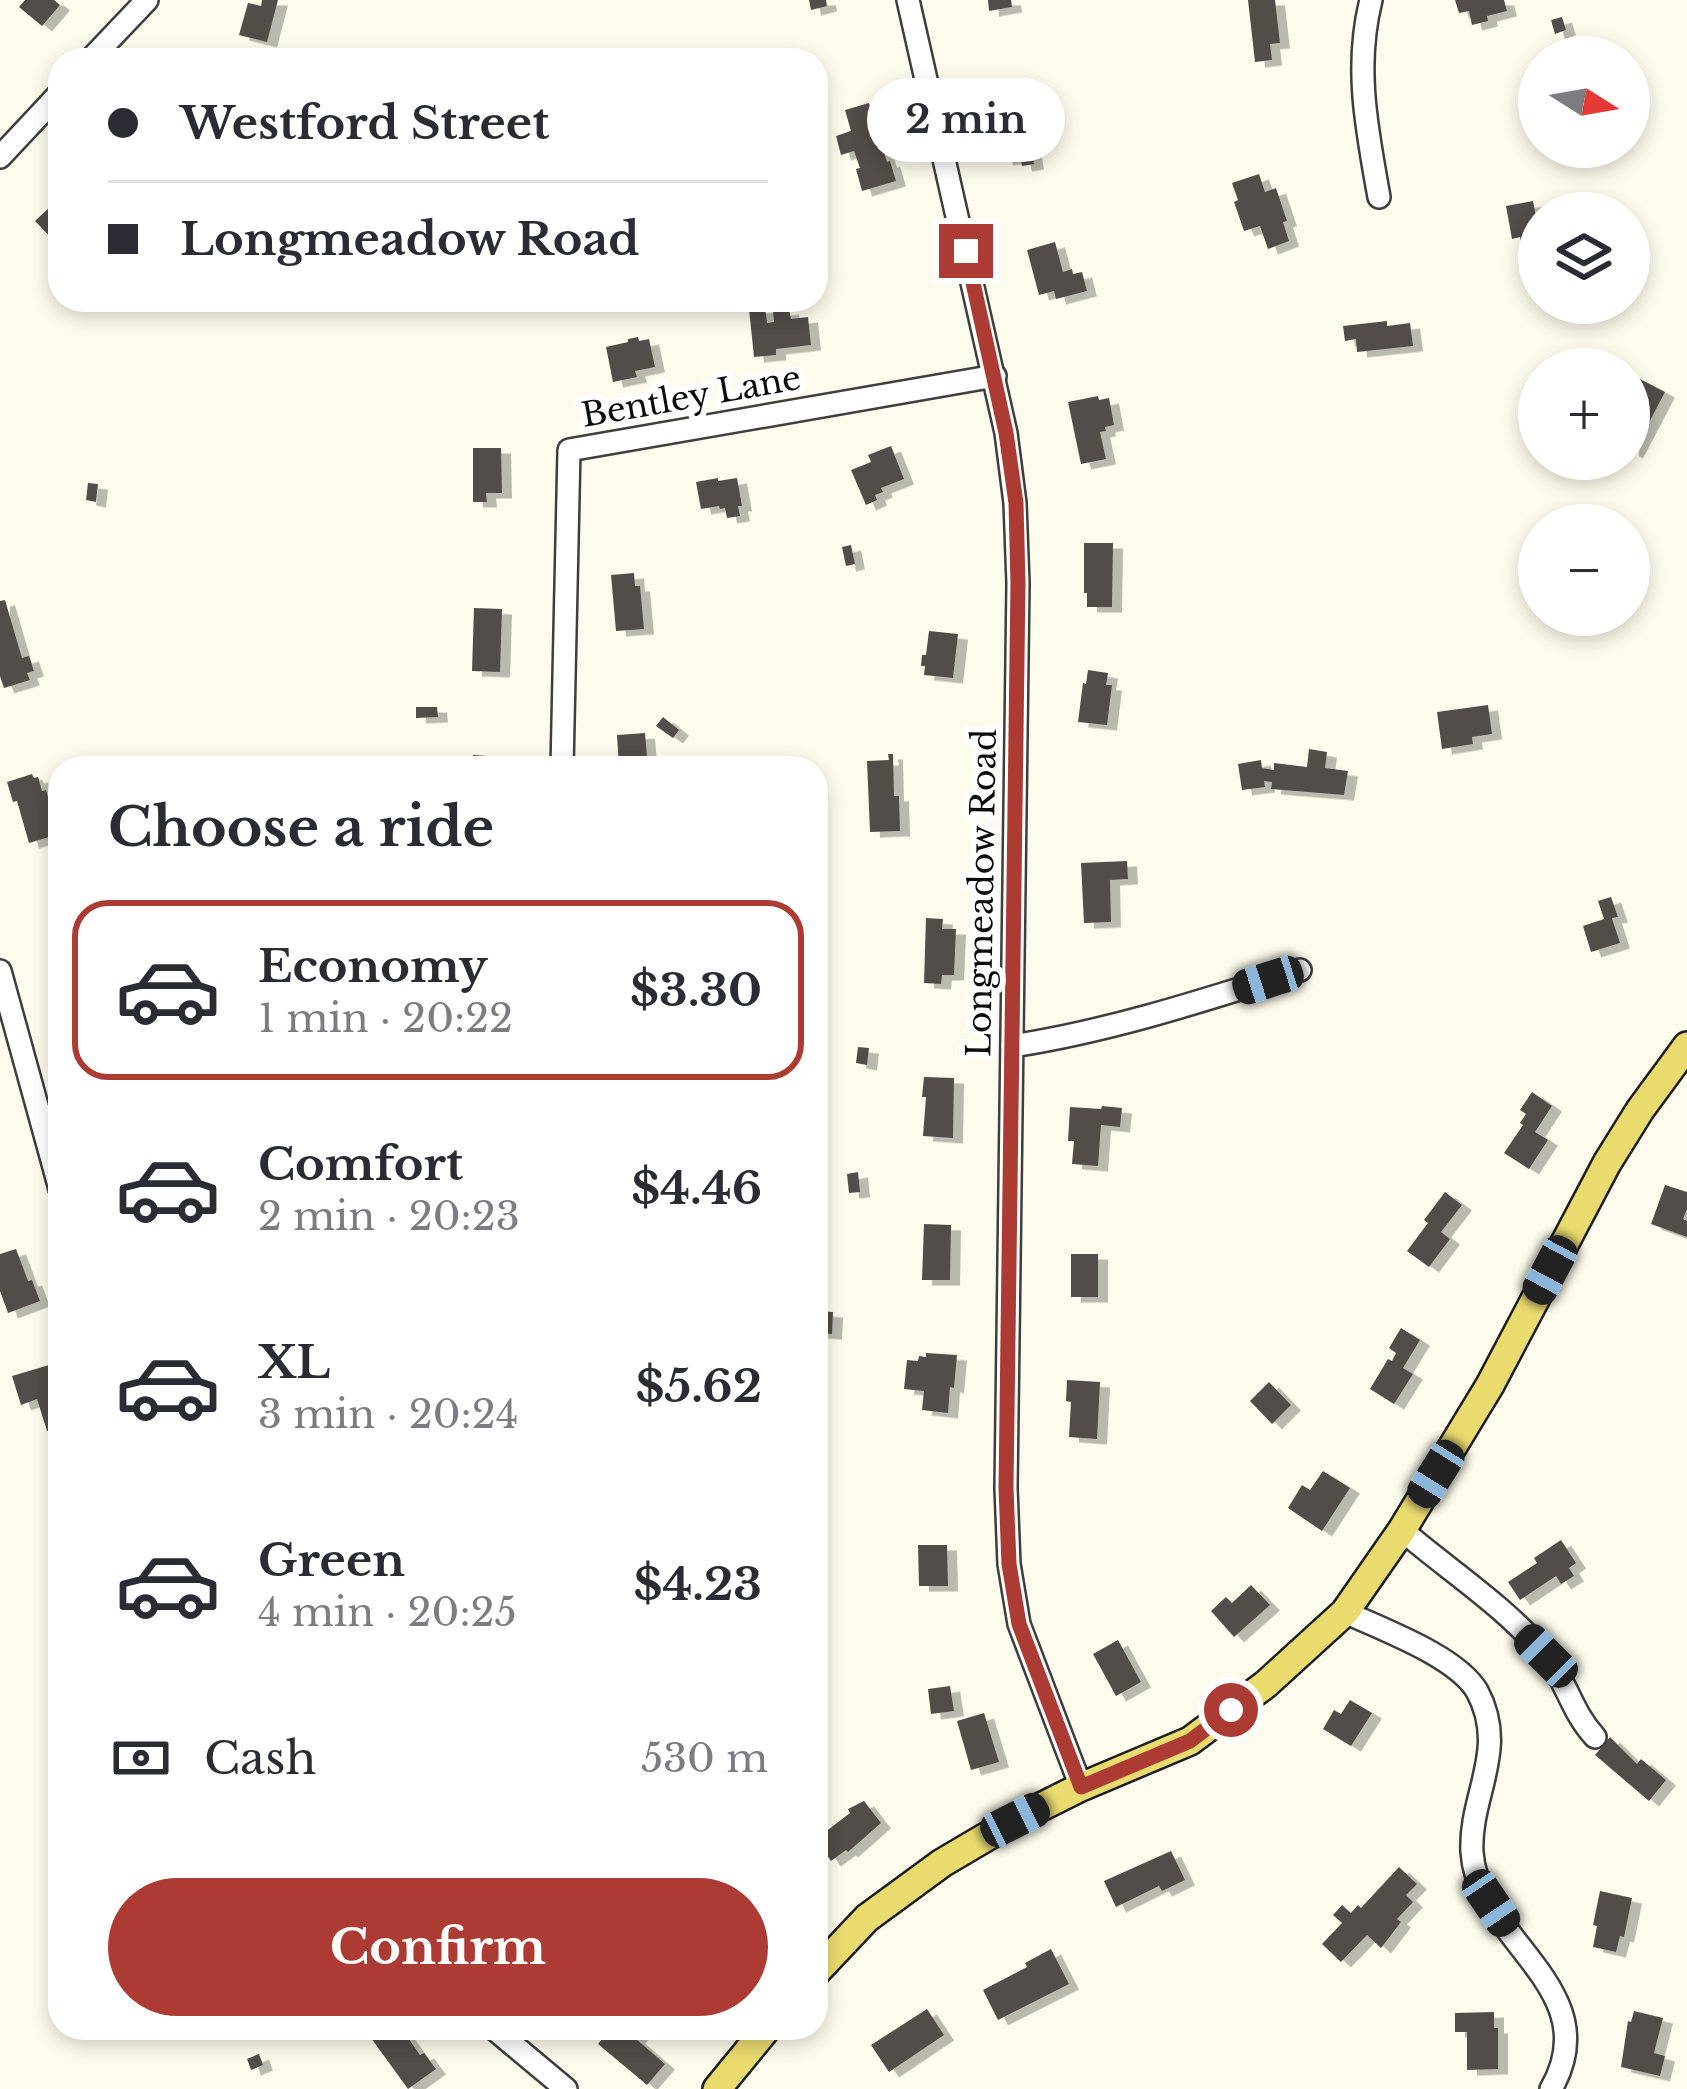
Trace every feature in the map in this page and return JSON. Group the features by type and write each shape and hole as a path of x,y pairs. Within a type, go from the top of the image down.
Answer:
{"main road":[{"path":"828,1959 867,1918 941,1863 1081,1787 1190,1741 1266,1684 1345,1612 1402,1530 1490,1385 1607,1162 1687,1046"},
{"path":"717,2089 757,2040"}],"street":[{"path":"102,48 147,0"},
{"name":"Longmeadow Road","path":"908,0 995,376 1016,503 1009,1564 1019,1624 1081,1787"},
{"path":"1371,0 1361,50 1379,197"},
{"path":"0,157 48,105"},
{"name":"Bentley Lane","path":"562,756 569,450 995,376"},
{"path":"1012,1046 1145,1017 1300,970"},
{"path":"0,971 48,1145"},
{"path":"1402,1530 1493,1604 1546,1656 1578,1719 1595,1737"},
{"path":"1345,1612 1445,1660 1463,1674 1484,1707 1490,1751 1474,1824 1472,1858 1482,1888 1563,2016 1566,2044 1551,2089"},
{"path":"507,2040 566,2089"}],"building":[{"path":"25,0 54,0 60,5 42,26 19,7"},
{"path":"262,0 278,0 267,42 239,35 248,3 261,6"},
{"path":"809,0 826,0 827,6 811,10"},
{"path":"988,0 1011,0 1012,7 989,11"},
{"path":"1248,0 1275,0 1280,43 1270,44 1272,60 1255,62"},
{"path":"1455,0 1504,0 1507,11 1472,25 1469,11 1459,13"},
{"path":"1562,17 1566,30 1555,34 1551,20"},
{"path":"869,103 896,181 862,191 854,151 841,155 836,136 851,131 845,110"},
{"path":"1025,113 1034,164 1022,166 1020,157 1003,160 996,117"},
{"path":"1259,174 1265,192 1276,188 1287,221 1283,222 1289,241 1268,249 1260,226 1244,231 1234,202 1238,200 1232,183"},
{"path":"1518,204 1518,238 1512,239 1506,206"},
{"path":"48,209 48,235 35,221"},
{"path":"1055,242 1063,272 1082,272 1087,291 1056,299 1054,291 1039,295 1027,250"},
{"path":"749,312 766,312 767,323 774,322 773,312 790,312 791,319 808,317 811,345 754,357"},
{"path":"1387,321 1387,326 1410,323 1413,346 1357,352 1356,339 1345,341 1343,326"},
{"path":"638,337 639,341 649,339 655,367 613,382 606,347"},
{"path":"1650,384 1665,392 1650,421"},
{"path":"1098,396 1099,400 1109,398 1114,425 1100,432 1106,459 1081,464 1068,402"},
{"path":"891,446 904,479 881,488 877,500 866,505 851,470 871,462 868,455"},
{"path":"473,448 501,448 502,493 486,493 487,502 473,502"},
{"path":"737,478 740,516 727,518 725,508 719,506 701,509 696,482"},
{"path":"88,483 98,484 96,502 86,500"},
{"path":"1084,543 1113,543 1112,607 1087,607"},
{"path":"851,545 855,564 846,566 842,547"},
{"path":"634,573 635,586 640,586 644,629 616,631 611,575"},
{"path":"5,600 22,658 29,656 34,671 27,673 30,680 4,688 0,601"},
{"path":"474,608 502,609 500,672 472,671"},
{"path":"929,631 958,634 953,678 924,675 922,655 926,655"},
{"path":"1088,670 1108,673 1106,685 1112,685 1107,725 1078,722"},
{"path":"1488,705 1492,734 1472,737 1473,744 1442,749 1437,712"},
{"path":"416,707 437,707 438,717 416,718"},
{"path":"663,717 679,730 673,738 656,726"},
{"path":"645,733 647,756 618,756 617,735"},
{"path":"1309,749 1327,752 1325,768 1348,771 1344,795 1271,789 1272,782 1264,781 1265,787 1242,790 1238,764 1261,760 1262,768 1274,770 1274,763 1307,767"},
{"path":"888,754 893,754 900,831 870,832 867,761 889,760"},
{"path":"32,774 38,777 48,797 48,837 29,843 7,782"},
{"path":"1127,861 1128,879 1110,880 1111,922 1084,923 1081,863"},
{"path":"1611,897 1620,943 1591,952 1583,926 1604,919 1598,901"},
{"path":"926,918 943,919 942,929 956,929 954,975 942,975 941,984 924,983"},
{"path":"858,1047 869,1048 867,1065 856,1063"},
{"path":"924,1077 954,1078 953,1138 923,1136"},
{"path":"1532,1092 1552,1106 1535,1132 1548,1140 1529,1169 1504,1153 1523,1125 1526,1114 1520,1110"},
{"path":"1070,1107 1122,1108 1120,1127 1101,1125 1098,1166 1072,1164"},
{"path":"858,1172 860,1192 849,1193 847,1174"},
{"path":"1665,1185 1687,1192 1683,1219 1687,1237 1651,1224"},
{"path":"1445,1192 1462,1205 1441,1232 1450,1239 1429,1267 1407,1251"},
{"path":"924,1224 951,1225 950,1280 922,1280"},
{"path":"16,1249 40,1301 8,1313 0,1291 0,1254"},
{"path":"1071,1254 1098,1254 1098,1297 1071,1297"},
{"path":"828,1312 833,1312 832,1334 828,1334"},
{"path":"1401,1328 1420,1340 1403,1368 1413,1374 1394,1404 1370,1389 1388,1359 1392,1361 1396,1353 1389,1348"},
{"path":"926,1353 957,1355 948,1413 922,1410 924,1391 904,1389 907,1360 918,1361"},
{"path":"48,1365 48,1431 37,1399 21,1405 12,1376"},
{"path":"1067,1380 1100,1382 1097,1439 1069,1437"},
{"path":"1269,1382 1291,1405 1272,1424 1250,1401"},
{"path":"1323,1471 1350,1488 1322,1531 1288,1508 1302,1485 1310,1490"},
{"path":"1561,1540 1576,1563 1569,1568 1574,1576 1561,1584 1556,1576 1520,1600 1508,1582"},
{"path":"918,1545 947,1545 948,1586 919,1586"},
{"path":"1251,1585 1270,1605 1234,1637 1211,1611 1226,1597 1232,1603"},
{"path":"1118,1640 1141,1682 1116,1696 1093,1654"},
{"path":"950,1686 954,1711 931,1714 928,1689"},
{"path":"1350,1700 1372,1713 1351,1746 1323,1729 1334,1710 1341,1714"},
{"path":"984,1713 999,1762 971,1770 957,1721"},
{"path":"1610,1737 1637,1764 1641,1759 1666,1780 1649,1801 1595,1755"},
{"path":"864,1801 881,1823 831,1861 828,1830 850,1813 848,1809"},
{"path":"1171,1851 1185,1880 1162,1891 1159,1886 1116,1907 1104,1881"},
{"path":"1399,1867 1417,1884 1406,1895 1413,1902 1397,1919 1401,1922 1381,1948 1367,1935 1341,1962 1322,1944 1342,1923 1333,1915 1342,1905 1351,1913 1358,1905 1361,1908"},
{"path":"1600,1891 1632,1898 1616,1952 1593,1947"},
{"path":"1051,1949 1069,1984 998,2020 983,1990"},
{"path":"927,2009 944,2035 889,2072 871,2045"},
{"path":"1634,2011 1663,2018 1654,2053 1665,2056 1660,2076 1621,2067"},
{"path":"1494,2012 1498,2069 1467,2070 1467,2032 1455,2032 1455,2013"},
{"path":"372,2040 409,2040 436,2069 408,2089"},
{"path":"601,2040 637,2040 665,2064 647,2085 598,2044"},
{"path":"259,2054 263,2065 251,2070 247,2059"}],"route":[{"path":"966,251 995,376 1016,503 1006,1488 1009,1564 1019,1624 1081,1787 1190,1741 1231,1710"}]}
